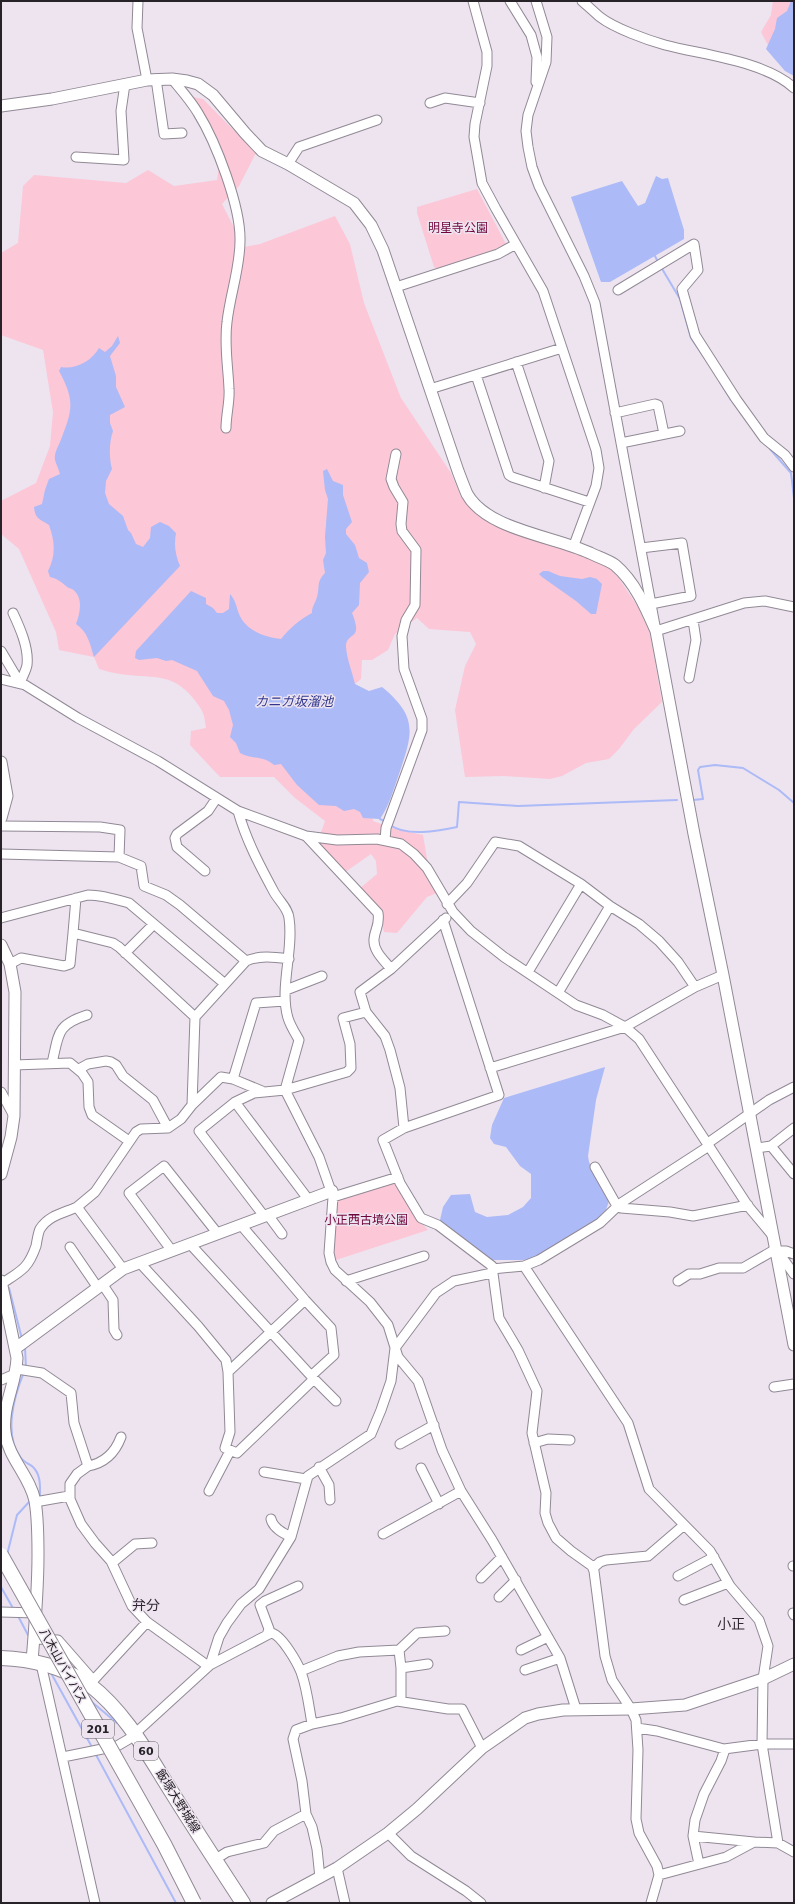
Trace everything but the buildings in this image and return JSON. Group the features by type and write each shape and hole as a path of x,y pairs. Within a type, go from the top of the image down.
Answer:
{"main road":[{"name":"八木山バイパス","path":"1,1555 164,1844 194,1903"},
{"name":"飯塚大野城線","path":"1,1658 37,1662 91,1682 134,1733 214,1860 243,1903"}],"street":[{"path":"138,1 137,28 164,134 182,133"},
{"path":"473,1 487,52 487,66 474,137 482,182 543,291 596,450 599,468 596,486 574,546"},
{"path":"510,1 531,35 538,57 534,98"},
{"path":"536,1 547,37 546,62 528,115 526,131 532,167 539,186 584,276 595,303 694,834 777,1250 794,1345"},
{"path":"582,1 601,18 638,36 663,45 740,63 786,81 794,88"},
{"path":"1,106 52,99 151,79 172,79 198,84 213,95 262,151 288,164 354,203 371,225 383,250 458,471 468,495 482,511 499,522 574,546 614,564 625,575 644,604 656,632"},
{"path":"172,79 197,112 213,142 230,189 239,224 240,241 238,264 227,321 225,343 230,391 226,428"},
{"path":"76,157 124,160 121,111 125,84"},
{"path":"430,103 445,98 480,103"},
{"path":"288,164 299,147 377,120"},
{"path":"396,286 498,254 516,244"},
{"path":"618,290 694,244 698,270 682,289 695,335 736,399 764,438 785,455 794,467"},
{"path":"430,390 562,348"},
{"path":"516,362 549,461 544,488"},
{"path":"476,375 509,475 589,502"},
{"path":"615,413 655,404 658,405 664,434"},
{"path":"621,443 680,431"},
{"path":"385,840 386,828 422,730 422,719 404,669 402,636 406,620 415,605 416,550 402,531 401,524 403,502 394,488 391,479 396,454"},
{"path":"641,548 682,543 691,596 651,604"},
{"path":"656,632 744,603 765,601 794,607"},
{"path":"14,613 22,635 27,658 20,683"},
{"path":"689,678 696,640 693,620"},
{"path":"1,651 20,683"},
{"path":"1,679 20,683 78,718 158,761 216,799 238,811 306,836 337,840 360,838 385,840 401,844 414,854 435,880 453,912 471,931 504,957 576,1005 603,1015 625,1027 639,1039 748,1205 773,1236"},
{"path":"1,762 7,796 1,818"},
{"path":"204,871 177,847 175,838 177,834 208,811 216,799"},
{"path":"238,811 243,829 255,856 275,894 289,915 291,934 285,1001 288,1019 299,1040 285,1090 319,1158 332,1194 329,1253 336,1270 370,1302 388,1325 398,1357 418,1381 442,1450 461,1491 516,1580 560,1658 576,1709"},
{"path":"1,826 100,827 120,830 119,857"},
{"path":"306,836 378,913 379,923 374,939 375,949 391,969"},
{"path":"448,904 467,883 495,842 519,846 581,884 610,906 639,924 659,941 678,962 695,987"},
{"path":"1,854 119,857 141,866 144,886 166,895 246,961"},
{"path":"528,972 581,884"},
{"path":"1,918 88,895 100,895 129,903 225,984"},
{"path":"10,964 21,958 64,966 70,964 76,898"},
{"path":"558,993 610,906"},
{"path":"404,1128 400,1088 390,1050 385,1036 366,1012 360,992 391,969 453,912"},
{"path":"443,920 499,1095 404,1128 383,1140 398,1177 421,1218 438,1225 492,1266 499,1318 518,1350 537,1391 532,1433 546,1493 545,1513 548,1523 556,1538 593,1568 596,1576 605,1656 612,1680 631,1709 636,1720 638,1750 636,1819 640,1833 657,1866 659,1875 651,1903"},
{"path":"125,953 154,924"},
{"path":"73,933 114,943 195,1017"},
{"path":"1,945 10,964 15,992 14,1116 11,1137 1,1174"},
{"path":"192,1105 195,1017 246,961 268,956 289,959"},
{"path":"490,1068 625,1027 695,987 723,975"},
{"path":"286,990 322,976"},
{"path":"233,1078 256,1003 285,1001"},
{"path":"282,1234 199,1131 235,1102 254,1093 285,1090 347,1072 351,1068 350,1044 343,1018 366,1012"},
{"path":"52,1063 59,1033 63,1027 68,1022 87,1015"},
{"path":"79,1069 88,1064 106,1061 116,1065 123,1076 152,1100 168,1128"},
{"path":"14,1065 70,1063 79,1069 88,1082 90,1112 129,1141"},
{"path":"95,1903 63,1757 37,1662 34,1639 38,1530 35,1502 28,1483 12,1454 5,1433 4,1412 21,1371 21,1345 1,1286 23,1270 30,1262 40,1229 57,1213 77,1207 95,1192 129,1141 141,1129 168,1128 181,1118 192,1105 221,1077 233,1078 263,1092"},
{"path":"209,1665 219,1636 227,1623 241,1604 259,1589 291,1537 308,1476 319,1467 365,1439 374,1429 391,1381 395,1348 424,1307 436,1293 445,1285 460,1279 492,1271 524,1266 539,1260 600,1223 617,1206 708,1145 769,1100 794,1087"},
{"path":"1,1092 14,1116"},
{"path":"235,1102 308,1199"},
{"path":"757,1148 771,1146 794,1128"},
{"path":"771,1146 794,1174"},
{"path":"172,1251 129,1193 164,1166 218,1234"},
{"path":"595,1167 617,1206 621,1208 670,1212 693,1216 748,1205"},
{"path":"21,1345 123,1270 308,1199 398,1177"},
{"path":"77,1207 123,1270"},
{"path":"140,1263 223,1354 226,1360 228,1372 230,1432 225,1448 237,1453 313,1378 334,1355 332,1328 305,1300 241,1225"},
{"path":"191,1245 270,1333 336,1401"},
{"path":"70,1247 100,1286 113,1300 114,1330 117,1334"},
{"path":"777,1250 794,1274"},
{"path":"678,1281 689,1274 700,1274 719,1268 743,1268 777,1250 794,1254"},
{"path":"346,1280 424,1256"},
{"path":"524,1266 628,1423 649,1489 706,1547 714,1557 728,1583 759,1620 765,1633 767,1653 763,1679 762,1744 778,1843"},
{"path":"228,1372 305,1300"},
{"path":"1,1380 21,1371 42,1373 71,1393 74,1423 88,1466"},
{"path":"774,1387 794,1384"},
{"path":"400,1444 434,1425"},
{"path":"122,1437 112,1454 104,1462 88,1466 72,1479 69,1496 81,1524 112,1563 130,1601 148,1622 209,1665"},
{"path":"534,1443 548,1438 570,1440"},
{"path":"209,1492 230,1451"},
{"path":"319,1467 329,1485 330,1500"},
{"path":"420,1468 439,1504"},
{"path":"264,1472 306,1479"},
{"path":"383,1534 461,1491"},
{"path":"35,1502 69,1496"},
{"path":"271,1519 279,1531 291,1537"},
{"path":"593,1568 600,1562 648,1556 684,1526"},
{"path":"112,1563 135,1544 152,1543"},
{"path":"481,1578 502,1557"},
{"path":"678,1576 714,1557"},
{"path":"499,1597 516,1580"},
{"path":"684,1600 728,1583"},
{"path":"267,1635 269,1628 260,1605 298,1586"},
{"path":"1,1612 36,1613"},
{"path":"34,1639 58,1640 91,1682 148,1622"},
{"path":"301,1671 338,1656 360,1652 399,1650 417,1633 445,1631"},
{"path":"63,1757 117,1746 129,1739 209,1665 271,1633 279,1636 301,1671 312,1724"},
{"path":"522,1650 548,1638"},
{"path":"399,1650 401,1668 401,1702"},
{"path":"525,1670 560,1658"},
{"path":"401,1668 428,1664"},
{"path":"272,1903 337,1868 388,1833 417,1810 482,1748 525,1718 538,1714 576,1709 631,1709 685,1706 763,1679 794,1664"},
{"path":"320,1878 314,1835 306,1814 302,1781 293,1734 296,1730 312,1724 401,1702 448,1709 462,1709 482,1748"},
{"path":"637,1728 656,1731 725,1749 762,1744 794,1744"},
{"path":"699,1864 693,1836 698,1810 725,1749"},
{"path":"214,1860 226,1852 264,1843 274,1832 306,1814"},
{"path":"388,1833 411,1856 466,1891 481,1903"},
{"path":"693,1836 778,1843 794,1852"},
{"path":"659,1875 726,1857 754,1842"},
{"path":"337,1868 345,1903"}],"green space":[{"path":"773,1 794,1 769,47 761,32 771,15"},
{"path":"188,96 203,99 256,153 239,186 222,204 244,247 260,244 335,216 350,244 364,303 401,398 451,473 461,497 476,513 492,524 567,548 607,566 618,577 638,607 650,634 662,702 634,729 619,749 609,759 586,763 562,776 550,779 504,776 465,777 455,710 465,666 476,644 470,632 429,629 417,618 395,634 388,650 372,660 362,660 361,679 355,684 373,821 395,829 423,835 431,882 437,893 427,897 397,933 384,932 382,924 359,889 377,874 376,861 371,854 344,873 317,844 325,821 295,798 274,777 220,777 190,745 191,731 206,728 204,715 201,709 185,689 168,680 160,678 112,673 99,669 94,657 59,650 56,632 19,549 1,534 1,501 36,483 50,446 53,412 43,350 1,335 1,253 18,243 23,186 34,175 126,183 148,170 174,186 217,180 221,153"},
{"name":"明星寺公園","path":"477,189 506,244 499,248 438,269 434,267 417,213 417,207"},
{"name":"小正西古墳公園","path":"394,1181 415,1216 428,1230 333,1261 331,1253 337,1198"}],"water":[{"path":"791,1 794,1 794,76 785,71 766,49 775,29 777,18 787,11"},
{"path":"656,176 662,179 668,178 684,230 684,239 610,282 601,282 571,197 622,181 638,206 645,203"},
{"path":"118,336 120,343 110,356 116,376 116,387 125,407 110,415 110,423 113,431 110,450 112,469 106,481 105,493 109,504 123,516 128,530 136,544 143,547 150,538 151,527 160,522 169,526 176,533 175,550 180,566 94,657 86,635 76,624 80,610 80,601 76,592 57,579 50,577 48,571 51,565 54,548 52,537 49,525 37,516 34,507 42,504 49,479 60,474 55,460 55,455 67,422 70,399 59,371 61,367 66,368 83,364 96,353 99,348 105,352 112,346"},
{"name":"カニガ坂溜池","path":"327,469 333,481 343,485 343,495 352,522 346,529 346,534 355,545 359,558 367,563 369,572 360,583 359,605 352,613 356,628 354,635 347,642 346,647 348,661 355,684 369,691 382,687 402,708 410,728 407,750 386,809 380,819 363,818 360,812 354,809 344,811 336,806 319,805 297,785 281,764 274,765 265,760 240,753 236,743 230,737 233,725 229,710 224,701 213,696 197,671 172,660 166,661 157,658 139,660 135,658 136,651 191,591 206,598 206,604 213,608 217,613 223,613 229,609 230,594 235,601 242,620 246,625 263,635 275,638 281,639 295,624 312,613 319,583 325,573 323,560 326,553 325,537 328,499 325,490 323,471"},
{"path":"543,571 548,571 560,576 582,579 590,577 597,579 602,584 596,614 591,614 576,601 542,577 539,574"},
{"path":"605,1067 596,1100 588,1156 589,1162 610,1198 606,1210 589,1227 533,1259 492,1260 440,1220 443,1207 451,1195 470,1194 475,1212 487,1217 508,1215 523,1207 531,1198 531,1174 520,1166 506,1147 494,1144 490,1138 492,1125 504,1098"}],"waterway":[{"path":"655,256 658,262"},
{"path":"661,267 680,299 691,338 706,360"},
{"path":"720,382 731,400"},
{"path":"740,412 747,421"},
{"path":"770,449 791,473 794,498"},
{"path":"693,800 703,799 698,770 700,767 715,765 743,768 779,790 794,803"},
{"path":"390,825 397,829 414,832 457,827 459,802 518,806 677,800"},
{"path":"380,819 386,822"},
{"path":"9,1288 22,1339"},
{"path":"25,1347 26,1368"},
{"path":"24,1372 14,1404 11,1427 12,1438 21,1458 36,1470 40,1481 40,1496"},
{"path":"7,1555 17,1515 30,1501"},
{"path":"1,1587 14,1610"},
{"path":"18,1616 28,1635"},
{"path":"51,1673 93,1749"},
{"path":"85,1692 93,1703 117,1723"},
{"path":"95,1753 176,1903"}],"district":[{"name":"弁分","path":"146,1605"},
{"name":"小正","path":"731,1624"}]}
